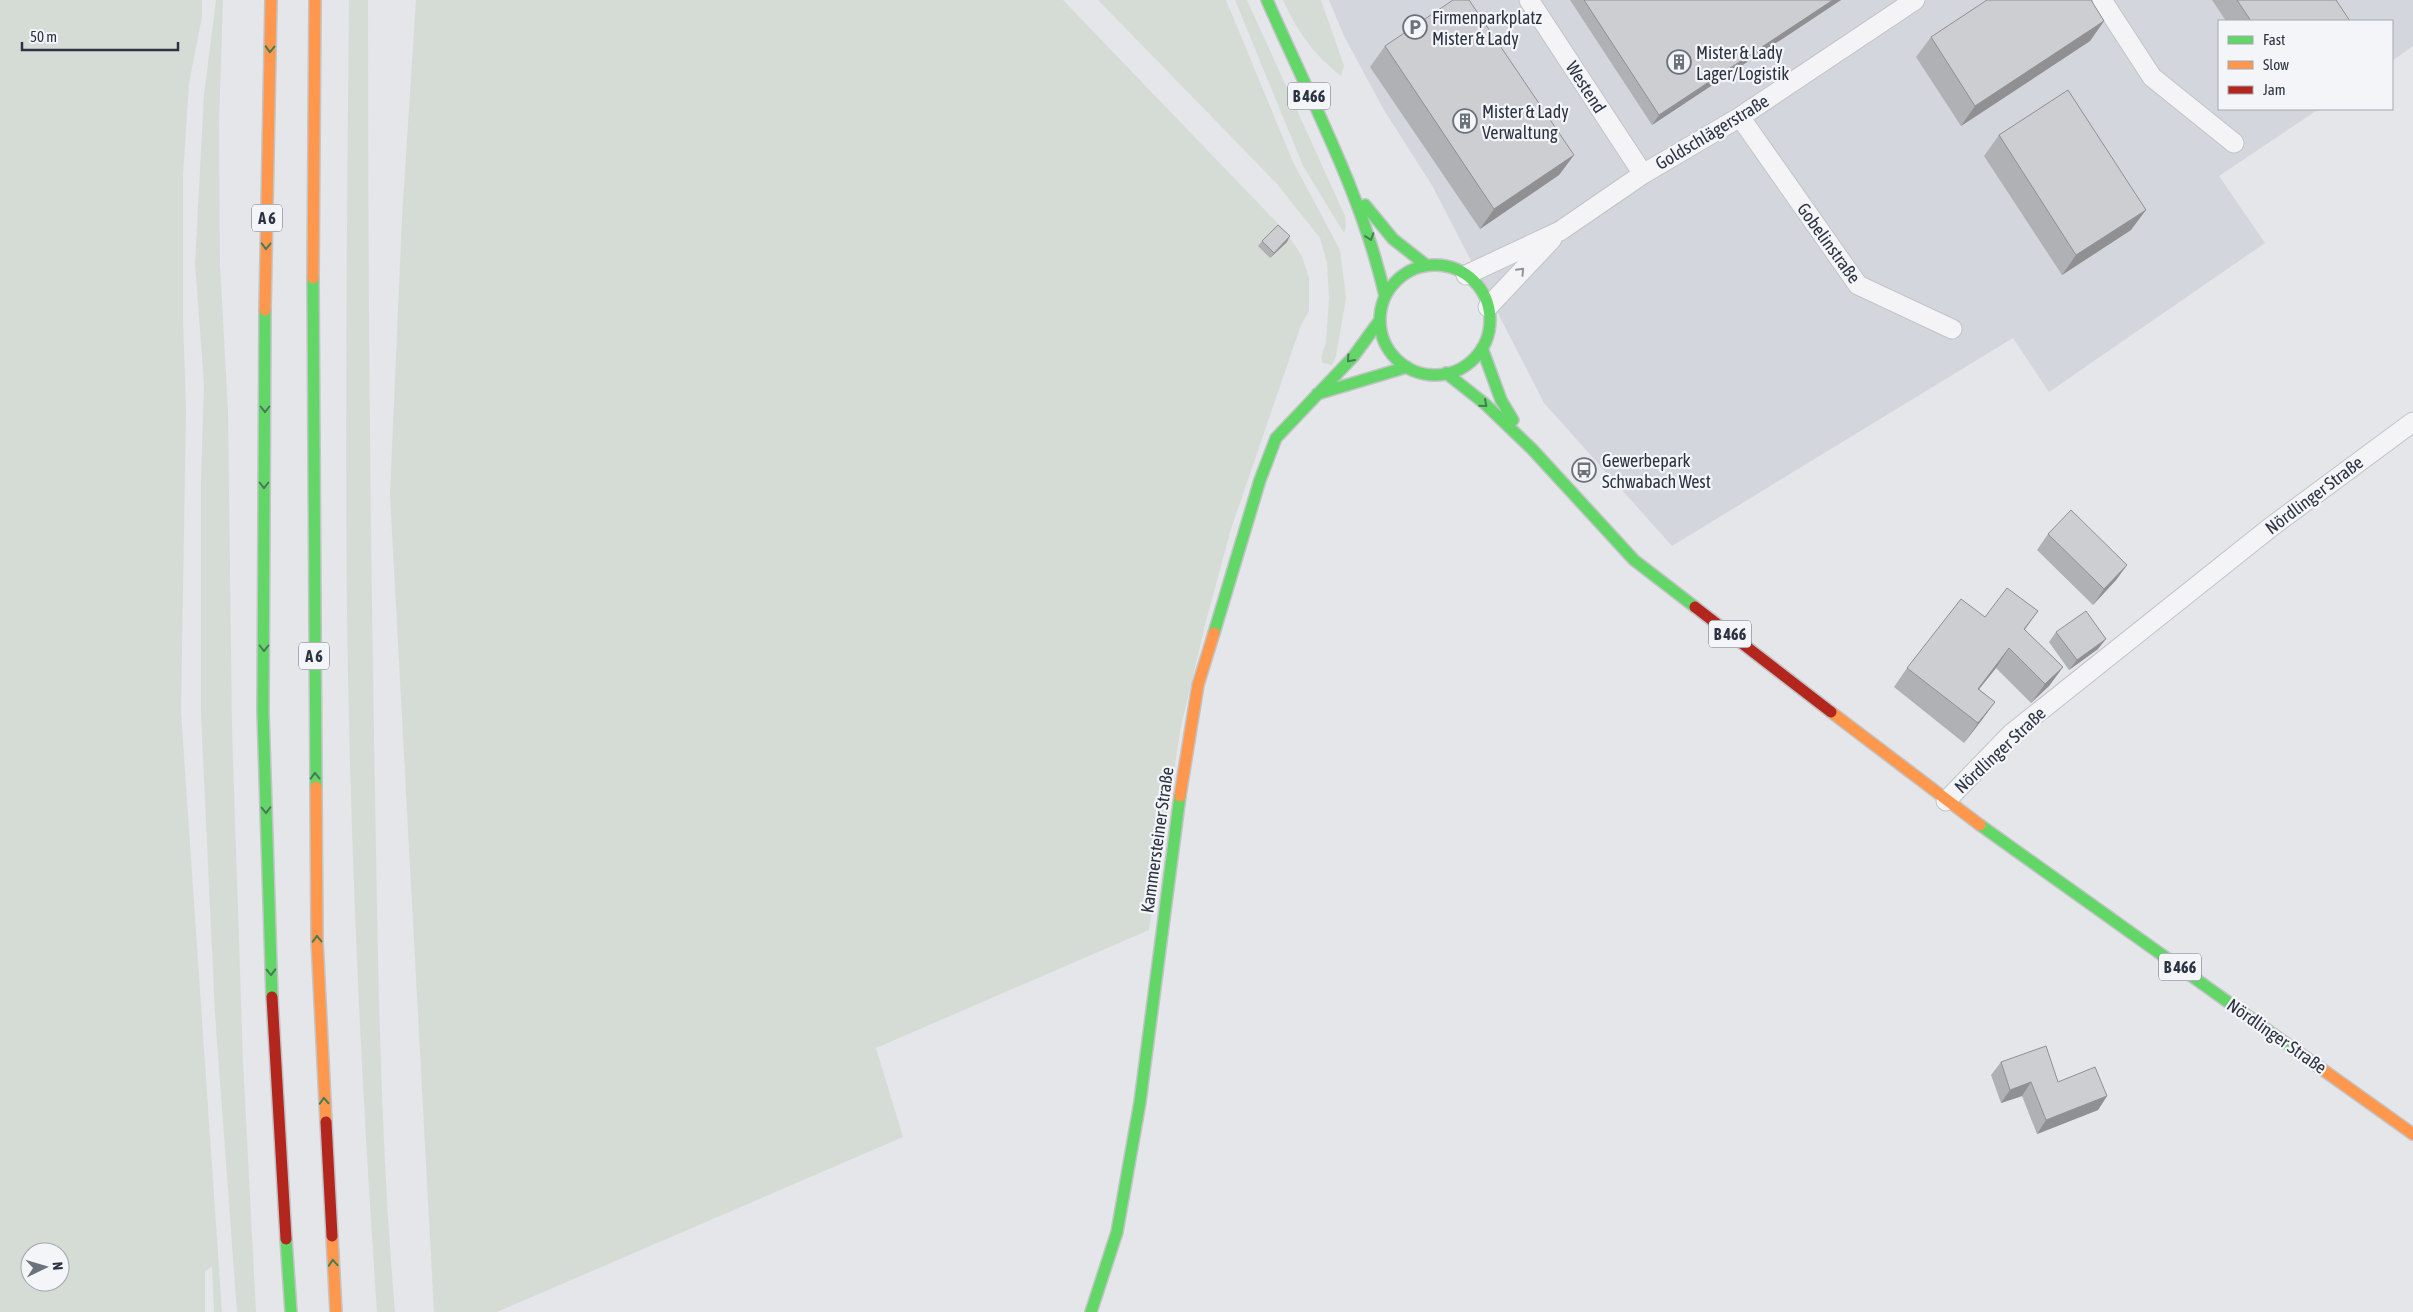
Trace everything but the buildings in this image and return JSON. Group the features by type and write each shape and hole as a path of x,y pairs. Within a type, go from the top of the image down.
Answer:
{"main road":[{"name":"A 6","path":"271,0 265,306 263,713 275,1096 291,1312"},
{"name":"A 6","path":"315,0 312,315 316,940 336,1312"},
{"name":"B 466","path":"1268,0 1304,85 1354,191 1379,265 1385,296"},
{"name":"B 466","path":"1354,191 1393,239 1426,265"},
{"path":"1426,265 1447,266 1466,275 1476,284 1488,307 1490,321 1482,348 1466,364 1446,373 1420,372 1407,367 1396,359 1382,334 1380,320 1385,296 1395,282 1409,271 1426,265"},
{"name":"Kammersteiner Straße","path":"1091,1312 1117,1232 1138,1111 1186,750 1198,685 1260,480 1276,438 1353,357 1380,320"},
{"name":"B 466","path":"1482,348 1500,400 1532,449"},
{"path":"1316,394 1407,367"},
{"name":"B 466","path":"1446,373 1484,404 1532,449 1634,560 1946,801"},
{"name":"Nördlinger Straße","path":"1946,801 2413,1134"}],"street":[{"name":"Westend","path":"1529,0 1643,174"},
{"name":"Goldschlägerstraße","path":"1466,275 1560,230 1643,174 1740,117 1915,0"},
{"path":"2102,0 2152,77 2234,143"},
{"name":"Gobelinstraße","path":"1740,117 1858,285 1952,329"},
{"name":"Goldschlägerstraße","path":"1488,307 1560,230"},
{"name":"Nördlinger Straße","path":"1946,801 2011,734 2271,527 2413,422"}],"shaded area":[{"path":"0,0 202,0 202,17 189,83 183,175 183,319 186,409 181,712 222,1312 214,1312 212,1267 205,1271 205,1312 0,1312"},
{"path":"216,0 223,0 219,124 220,265 228,411 232,729 243,1061 256,1312 237,1312 215,1014 201,715 201,479 204,384 195,264 204,95"},
{"path":"349,0 368,0 369,297 377,921 380,1052 395,1312 377,1312 361,1050 354,875 348,700 346,536"},
{"path":"416,0 1063,0 1286,232 1302,256 1309,278 1309,311 1301,325 1231,529 1206,621 1181,726 1149,930 876,1048 903,1137 497,1312 434,1312 390,495 402,217"},
{"path":"1098,0 1226,0 1293,162 1340,250 1346,298 1336,356 1332,365 1323,363 1321,358 1326,342 1329,298 1327,263 1320,238 1277,184"},
{"path":"1235,0 1247,0 1345,216 1346,226 1344,233 1303,166"},
{"path":"1283,0 1321,0 1344,66 1341,76 1307,42"},
{"path":"1329,0 2413,0 2413,46 2393,60 2393,20 2218,20 2218,110 2318,110 2219,176 2265,243 2049,392 2013,338 1672,546 1544,403 1433,187 1384,110 1344,36"}],"traffic: fast":[{"path":"1267,0 1349,183 1363,220 1385,296"},
{"path":"1365,205 1393,239 1426,265"},
{"path":"1435,265 1446,266 1456,270 1474,281 1485,299 1489,309 1490,320 1489,331 1485,341 1474,359 1456,370 1446,374 1435,375 1424,374 1414,370 1396,359 1385,341 1381,331 1380,320 1381,309 1385,299 1396,281 1414,270 1424,266 1435,265"},
{"path":"313,278 316,787"},
{"path":"265,310 263,712 272,997"},
{"path":"1214,633 1260,480 1276,438 1353,357 1380,320"},
{"path":"1482,348 1501,400 1513,420"},
{"path":"1317,394 1407,367"},
{"path":"1446,373 1484,403 1532,449 1634,560 1695,607"},
{"path":"1091,1312 1117,1232 1140,1102 1180,796"},
{"path":"1980,825 2305,1057"},
{"path":"286,1239 291,1312"}],"traffic: slow":[{"path":"265,310 271,0"},
{"path":"313,278 315,0"},
{"path":"1180,796 1198,685 1214,633"},
{"path":"1831,712 1980,825"},
{"path":"316,787 317,940 326,1122"},
{"path":"2305,1057 2413,1134"},
{"path":"332,1236 336,1312"}],"traffic: jam":[{"path":"1695,607 1831,712"},
{"path":"272,997 286,1239"},
{"path":"326,1122 332,1236"}],"place":[{"name":"Firmenparkplatz Mister & Lady","path":"1415,27"},
{"name":"Mister & Lady Lager/Logistik","path":"1679,62"},
{"name":"Mister & Lady Verwaltung","path":"1465,121"},
{"name":"Gewerbepark Schwabach West","path":"1584,470"}]}
